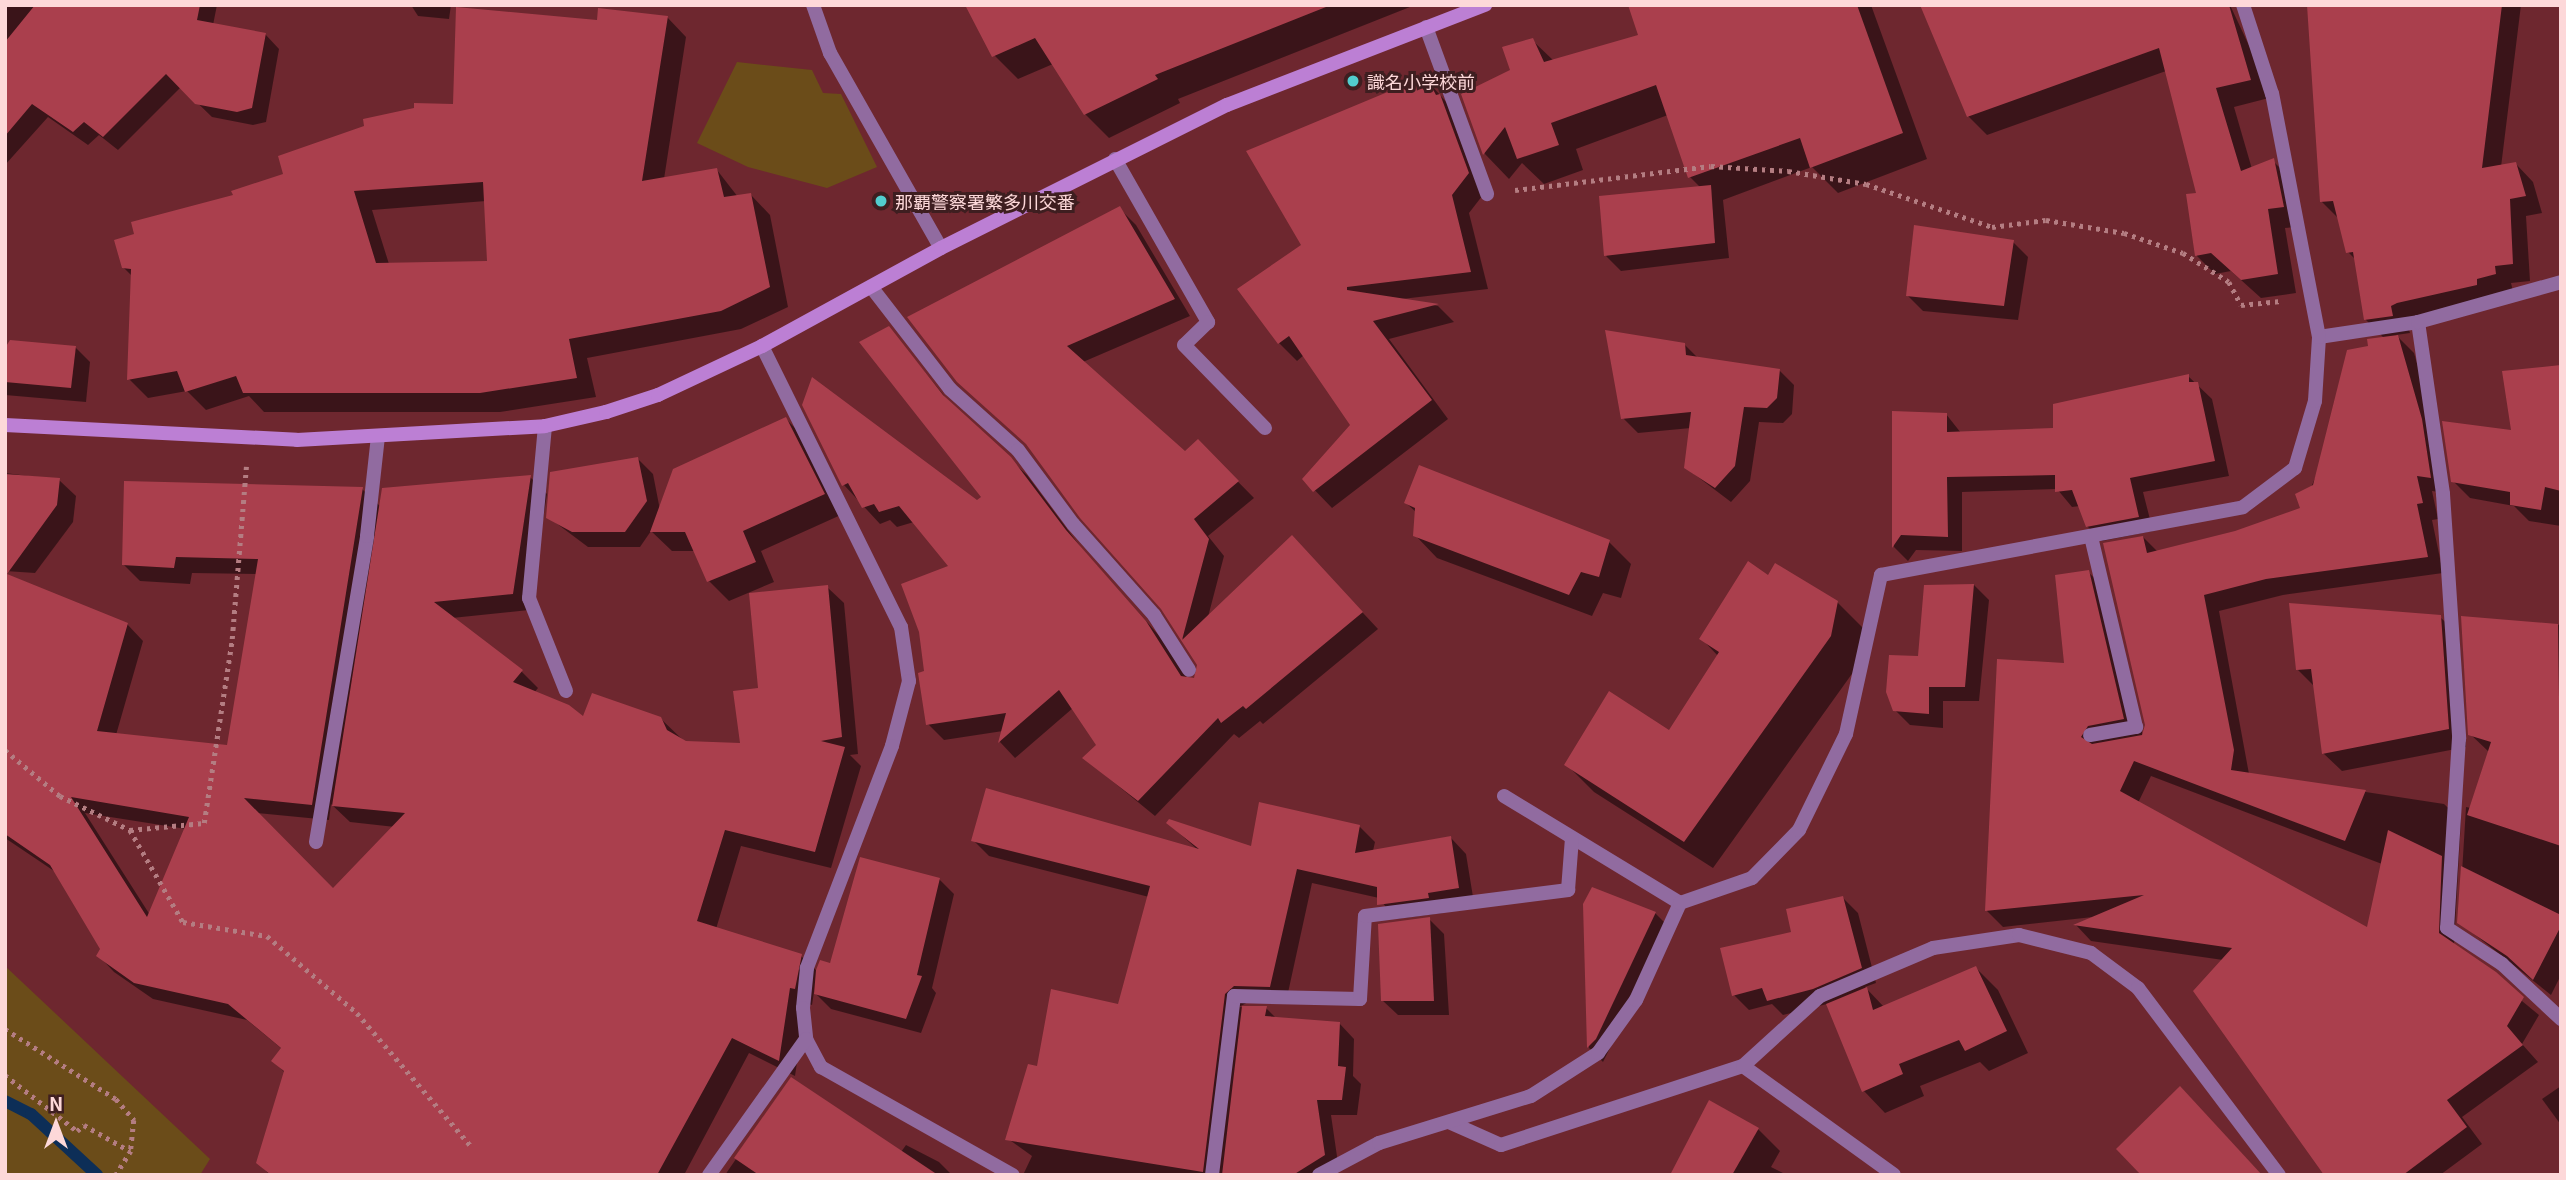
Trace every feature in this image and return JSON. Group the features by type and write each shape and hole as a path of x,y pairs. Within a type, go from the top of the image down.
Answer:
{"street":[{"path":"813,5 830,53 941,248"},
{"path":"5,425 248,438 378,437 545,426 658,395 762,346 941,248 1227,105 1485,5"},
{"path":"1319,1175 1379,1143 1531,1096 1598,1054 1636,1000 1681,903 1752,877 1799,830 1846,734 1881,575 2243,507 2295,468 2315,401 2319,337 2272,94 2244,5"},
{"path":"1426,27 1486,194"},
{"path":"1115,159 1208,321 1184,345 1265,428"},
{"path":"2319,337 2418,321 2561,282"},
{"path":"872,288 950,389 1018,450 1073,523 1154,615 1189,670"},
{"path":"2418,321 2443,494 2459,738 2447,928 2502,964 2561,1019"},
{"path":"762,346 901,627 909,681 892,747 807,968 803,1008 806,1039 821,1067 1013,1175"},
{"path":"545,426 529,598 566,691"},
{"path":"316,842 367,536 378,437"},
{"path":"2090,735 2136,727 2091,536"},
{"path":"1504,796 1681,903"},
{"path":"1212,1175 1234,996 1360,999 1365,916 1567,890 1572,838"},
{"path":"1449,1122 1501,1145 1743,1066 1820,996 1933,948 2019,935 2091,953 2138,988 2278,1175"},
{"path":"709,1175 806,1039"},
{"path":"1743,1066 1894,1175"}],"path":[{"path":"1486,194 1711,166 1788,171 1866,184 1992,227 2046,220 2124,233 2183,253 2229,282 2241,305 2311,298"},
{"path":"5,750 60,796 130,830 204,823 232,639 248,438"},
{"path":"130,830 183,922 267,936 357,1013 471,1146"},
{"path":"5,1028 116,1099 134,1120 131,1151 116,1175"},
{"path":"5,1075 77,1131 85,1125 131,1151"}],"shaded area":[{"path":"737,62 812,70 823,93 841,94 877,167 827,188 748,167 697,143"},
{"path":"5,966 210,1159 200,1175 5,1175"}],"building":[{"path":"35,5 200,5 197,20 266,33 252,108 237,112 195,104 166,74 103,137 84,122 73,132 32,104 5,136 5,42"},
{"path":"965,5 1326,7 1155,75 1158,79 1084,115 1035,38 992,57"},
{"path":"1628,5 1857,5 1903,133 1810,168 1800,138 1688,178 1656,85 1551,123 1559,145 1517,159 1505,127 1483,155 1461,94 1510,70 1502,47 1533,38 1544,62 1638,35"},
{"path":"1920,5 2229,5 2251,80 2216,88 2241,171 2274,158 2284,207 2268,209 2278,274 2241,280 2211,253 2195,256 2186,194 2196,193 2159,48 1967,117"},
{"path":"2307,5 2502,5 2482,168 2516,162 2526,196 2510,199 2513,264 2495,266 2496,274 2477,279 2477,285 2397,303 2391,306 2393,316 2364,320 2353,252 2346,253 2333,201 2320,202"},
{"path":"456,7 597,20 598,8 668,16 642,181 717,168 724,197 751,193 770,287 721,311 569,339 577,378 480,393 243,393 236,376 185,392 177,371 127,380 131,269 122,268 114,240 134,234 131,222 233,195 231,191 283,174 278,156 364,126 363,119 414,108 414,103 453,104","holes":["483,182 487,261 376,263 354,191"]},
{"path":"1426,76 1436,95 1440,94 1469,173 1452,195 1471,272 1347,287 1347,290 1439,304 1373,321 1432,400 1313,492 1302,479 1350,425 1289,336 1278,344 1237,289 1301,245 1246,151"},
{"path":"1711,185 1715,243 1604,256 1599,196"},
{"path":"1120,206 1175,299 1067,346 1185,451 1198,439 1239,481 1194,519 1209,539 1182,640 1292,535 1363,612 1246,709 1243,706 1221,723 1218,718 1138,801 1082,758 1096,745 1059,690 998,743 1006,713 926,725 918,673 924,671 919,632 901,584 948,566 899,506 879,512 874,504 862,508 848,483 842,486 802,405 812,377 977,500 981,497 859,342 889,326 943,395 1011,457 1066,530 1146,621 1181,676 1194,678 1197,665 1161,609 1080,518 1026,444 957,382 907,317"},
{"path":"1914,225 2014,240 2004,306 1906,296"},
{"path":"1605,330 1685,343 1686,355 1780,369 1777,398 1767,408 1744,407 1735,466 1715,488 1684,468 1691,412 1621,419"},
{"path":"2398,335 2422,419 2431,478 2417,476 2423,503 2417,504 2428,557 2266,579 2204,595 2234,750 2231,770 2366,790 2345,841 2134,761 2120,791 2367,927 2388,830 2442,856 2439,933 2496,972 2524,997 2507,1026 2523,1045 2447,1100 2467,1127 2403,1175 2324,1175 2193,991 2232,948 2073,925 2144,895 1985,911 1997,659 2064,663 2055,575 2089,570 2124,719 2088,726 2081,737 2092,744 2142,735 2145,725 2103,543 2143,536 2147,553 2235,531 2300,508 2295,494 2313,485 2347,350 2368,346 2367,339"},
{"path":"10,340 76,346 71,388 5,382 5,348"},
{"path":"2561,365 2561,491 2545,487 2541,510 2510,505 2510,492 2451,482 2442,421 2511,430 2502,371"},
{"path":"2189,374 2189,382 2198,382 2215,461 2130,478 2139,517 2086,527 2072,490 2055,492 2055,475 1947,477 1948,537 1901,535 1892,548 1892,411 1947,413 1947,432 2053,428 2053,404"},
{"path":"786,417 825,494 743,531 756,562 707,582 685,532 650,532 673,469"},
{"path":"638,457 647,501 625,532 572,532 546,518 550,472"},
{"path":"1419,465 1610,540 1599,577 1581,572 1569,595 1413,536 1415,508 1404,503"},
{"path":"5,474 60,478 57,505 7,574 128,623 97,731 227,745 258,559 176,557 174,568 122,565 124,481 363,487 312,805 244,798 333,888 405,813 332,806 382,488 531,475 513,594 434,602 523,670 513,682 569,705 583,716 592,693 661,717 667,730 686,741 740,743 733,691 758,688 749,593 828,585 842,737 821,741 845,747 815,852 725,830 697,921 802,954 795,989 790,988 779,1061 732,1038 657,1175 271,1175 256,1163 284,1071 271,1061 281,1048 228,1004 134,983 96,956 100,949 50,865 5,834","holes":["71,797 189,817 147,917"]},
{"path":"1748,561 1768,575 1775,563 1838,601 1831,636 1684,842 1564,765 1609,691 1669,730 1719,652 1699,639"},
{"path":"1974,584 1965,687 1929,687 1929,714 1893,711 1886,692 1889,655 1918,656 1924,585"},
{"path":"2289,603 2441,615 2449,729 2322,754 2311,669 2296,670"},
{"path":"2461,616 2558,624 2561,846 2467,815 2491,742 2468,735"},
{"path":"986,788 1199,849 1166,823 1169,819 1251,846 1259,802 1360,825 1355,853 1451,836 1459,888 1428,893 1429,898 1377,905 1377,887 1297,869 1270,987 1234,986 1225,994 1203,1172 1005,1140 1028,1064 1037,1066 1051,989 1118,1004 1150,886 971,841"},
{"path":"860,857 940,878 917,975 922,976 906,1019 814,994 816,970 820,960 830,963"},
{"path":"2461,866 2561,915 2561,926 2533,980 2507,956 2457,923"},
{"path":"1592,887 1656,912 1596,1039 1587,1048 1583,904"},
{"path":"1843,896 1862,968 1813,989 1767,1001 1762,988 1732,996 1720,948 1791,932 1786,909"},
{"path":"1430,917 1434,1001 1381,1001 1378,924"},
{"path":"1976,966 2007,1031 1965,1051 1959,1040 1899,1064 1903,1074 1862,1092 1826,1004 1867,987 1873,1010"},
{"path":"1242,1006 1267,1006 1265,1016 1340,1022 1338,1066 1346,1067 1342,1100 1317,1100 1325,1155 1293,1175 1222,1175"},
{"path":"791,1077 938,1175 759,1175 734,1158"},
{"path":"2180,1086 2262,1175 2141,1175 2116,1149"},
{"path":"1709,1100 1759,1128 1732,1175 1670,1175"}],"waterway":[{"path":"5,1101 31,1114 97,1175"}],"place":[{"name":"識名小学校前","path":"1353,81"},
{"name":"那覇警察署繁多川交番","path":"881,201"}]}
